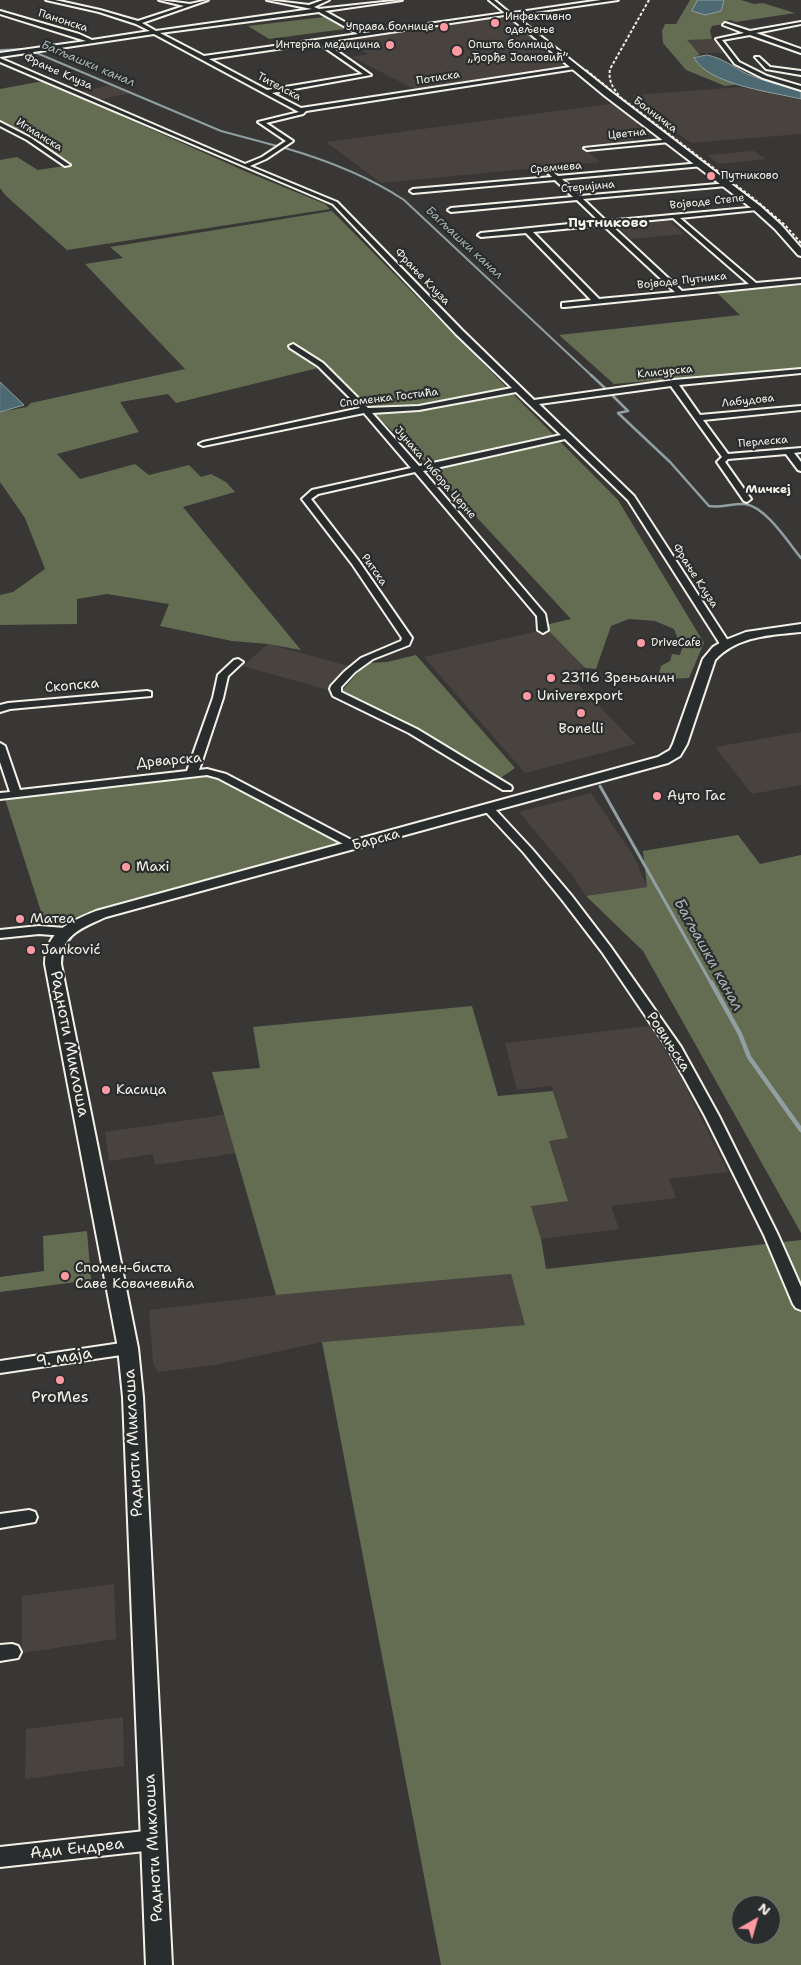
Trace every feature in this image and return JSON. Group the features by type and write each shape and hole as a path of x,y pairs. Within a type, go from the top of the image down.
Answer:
{"street":[{"name":"Тителска","path":"48,0 100,11 138,23 300,110 304,110"},
{"path":"161,0 191,5"},
{"path":"138,23 206,0"},
{"path":"269,0 322,11 363,35"},
{"path":"309,7 327,0"},
{"name":"Фрање Клуза","path":"0,55 238,20 400,0"},
{"name":"Болничка","path":"491,0 727,184 778,226 801,253"},
{"path":"203,58 615,0"},
{"name":"Панонска","path":"0,12 91,41"},
{"path":"801,23 718,38 737,63 757,74 801,88"},
{"path":"725,24 801,51"},
{"path":"267,92 368,74 319,41"},
{"path":"5,47 27,46 39,49"},
{"path":"757,58 771,69 801,73"},
{"name":"Фрање Клуза","path":"0,60 334,203 459,332 632,498 725,644"},
{"name":"Потиска","path":"304,110 575,67"},
{"name":"Тителска","path":"244,166 264,158 290,141 261,122 301,113 304,110"},
{"name":"Игманска","path":"0,124 29,139 67,165"},
{"name":"Цветна","path":"587,148 670,140"},
{"name":"Сремчева","path":"413,191 702,164"},
{"path":"547,169 680,293"},
{"name":"Стеријина","path":"451,210 727,184"},
{"name":"Војводе Степе","path":"480,235 756,208"},
{"path":"674,216 754,285"},
{"path":"527,230 597,302"},
{"name":"Војводе Путника","path":"565,305 801,281"},
{"name":"Јунака Тибора Церне","path":"293,346 303,351 325,370 365,410 417,469 538,610 542,616 543,630"},
{"name":"Клисурска","path":"533,403 674,382 801,371"},
{"path":"674,382 726,457 721,462 747,500"},
{"name":"Споменка Гостића","path":"203,444 365,410 418,408 518,389"},
{"name":"Лабудова","path":"698,418 801,408"},
{"name":"Ритска","path":"507,788 413,732 340,696 335,689 340,680 360,663 370,657 406,643 407,638 355,562 306,499 315,492 567,436"},
{"name":"Перлеска","path":"726,457 801,450"},
{"path":"788,451 801,468"},
{"path":"725,644 744,637 801,628"},
{"name":"Барска","path":"65,932 82,922 116,909 355,846 658,762 675,752 681,742 709,659 725,644"},
{"path":"192,773 224,675 238,662"},
{"name":"Скопска","path":"0,708 147,694"},
{"path":"0,746 16,794"},
{"name":"Дрварска","path":"0,796 206,772 222,776 355,846"},
{"name":"Ровињска","path":"488,808 528,851 567,898 606,949 676,1050 712,1116 771,1234 801,1304"},
{"path":"0,934 39,930 65,932"},
{"name":"Радноти Миклоша","path":"65,932 53,950 53,964 128,1348 132,1397 159,1965"},
{"name":"9. маја","path":"0,1367 128,1348"},
{"path":"0,1521 30,1517"},
{"name":"Ади Ендреа","path":"0,1857 154,1840"}],"shaded area":[{"name":"Општа болница „Ђорђе Јоановић”","path":"505,16 569,66 416,90 352,57 368,54 345,39"},
{"path":"712,39 725,53 697,53 686,40"},
{"path":"112,85 132,93 97,100 78,92"},
{"path":"742,87 801,100 801,134 691,143 640,105 633,95"},
{"path":"616,103 640,124 636,125 652,134 630,136 636,141 582,147 600,162 381,183 326,142"},
{"path":"754,151 766,159 719,164 707,155"},
{"path":"669,221 684,234 631,239 616,225"},
{"path":"547,629 585,668 567,673 636,744 525,773 424,657"},
{"path":"268,644 352,667 328,690 243,666"},
{"path":"801,732 801,785 752,794 715,747"},
{"path":"591,793 633,855 647,887 586,896 572,875 519,812"},
{"path":"649,1026 678,1071 728,1172 669,1179 676,1198 611,1206 619,1229 541,1239 531,1205 549,1141 568,1138 552,1086 517,1090 505,1043"},
{"path":"230,1114 237,1153 155,1165 153,1154 109,1161 105,1132"},
{"path":"511,1274 525,1325 322,1342 215,1365 158,1372 153,1363 149,1310 276,1295"},
{"path":"114,1584 116,1639 22,1653 22,1596"},
{"path":"123,1717 124,1766 25,1779 26,1729"}],"green space":[{"path":"690,0 741,0 754,4 763,3 795,13 736,22 724,21 729,23 712,26 710,31 712,39 687,40 700,55 695,56 725,79 741,84 725,86 686,70 663,43 662,31 665,24 676,24"},
{"path":"324,17 345,29 269,39 248,26"},
{"path":"43,81 247,172 325,204 330,209 67,250 5,195 0,188 0,160 17,157 38,170 70,165 29,137 0,122 0,89"},
{"path":"332,211 618,500 704,643 689,678 670,679 659,674 661,666 670,661 672,654 680,655 684,642 678,639 674,629 655,621 629,619 611,626 596,669 585,668 545,625 571,619 418,454 297,344 288,345 318,368 176,403 168,394 120,402 139,432 57,454 80,479 135,464 149,475 189,465 201,477 211,474 226,482 235,492 183,507 301,650 268,644 232,641 160,626 169,604 107,594 77,599 77,624 0,625 0,595 13,592 45,569 25,518 0,482 0,412 27,407 31,403 185,369 85,264 123,258 110,247"},
{"path":"801,285 801,368 614,384 559,335 740,315 716,292"},
{"path":"416,655 515,768 496,781 341,692 366,663 387,662"},
{"path":"207,776 218,778 344,844 67,927 56,923 45,924 5,799"},
{"path":"738,835 760,864 801,855 801,1233 643,951 586,896 647,887 643,851"},
{"path":"472,1006 498,1096 553,1091 568,1138 549,1141 568,1201 531,1206 541,1239 546,1269 801,1240 801,1965 441,1965 322,1342 525,1325 511,1274 276,1295 212,1072 260,1068 253,1027"},
{"path":"87,1231 91,1280 0,1292 0,1277 44,1271 43,1236"}],"water":[{"path":"698,0 724,0 721,11 705,15 692,11"},
{"path":"707,55 723,60 753,77 801,90 801,99 742,86 713,75 694,58"},
{"path":"0,382 24,405 0,412"}],"waterway":[{"name":"Багљашки канал","path":"0,50 27,49"},
{"name":"Багљашки канал","path":"32,51 221,131 277,146"},
{"name":"Багљашки канал","path":"285,148 316,158 376,183 404,200 592,376"},
{"name":"Багљашки канал","path":"591,375 606,389"},
{"name":"Багљашки канал","path":"611,394 628,411 618,413 670,462 709,506 745,504 761,511 776,526 801,558"},
{"name":"Багљашки канал","path":"600,786 711,983"},
{"name":"Багљашки канал","path":"711,982 740,1034 749,1057 801,1130"}],"railway":[{"path":"649,0 610,69 610,81 615,91 620,97 753,198 785,225 801,243"},
{"path":"586,70 613,92"}],"place":[{"name":"Инфективно одељење","path":"495,23"},
{"name":"Управа болнице","path":"444,27"},
{"name":"Интерна медицина","path":"390,45"},
{"name":"Општа болница „Ђорђе Јоановић”","path":"457,51"},
{"name":"Путниково","path":"711,176"},
{"name":"DriveCafe","path":"641,643"},
{"name":"23116 Зрењанин","path":"551,678"},
{"name":"Univerexport","path":"527,696"},
{"name":"Bonelli","path":"581,713"},
{"name":"Ауто Гас","path":"657,796"},
{"name":"Maxi","path":"126,867"},
{"name":"Матеа","path":"20,919"},
{"name":"Janković","path":"31,950"},
{"name":"Касица","path":"106,1090"},
{"name":"Спомен-биста Саве Ковачевића","path":"65,1276"},
{"name":"ProMes","path":"60,1380"}],"district":[{"name":"Путниково","path":"608,223"},
{"name":"Мичкеј","path":"768,490"}]}
